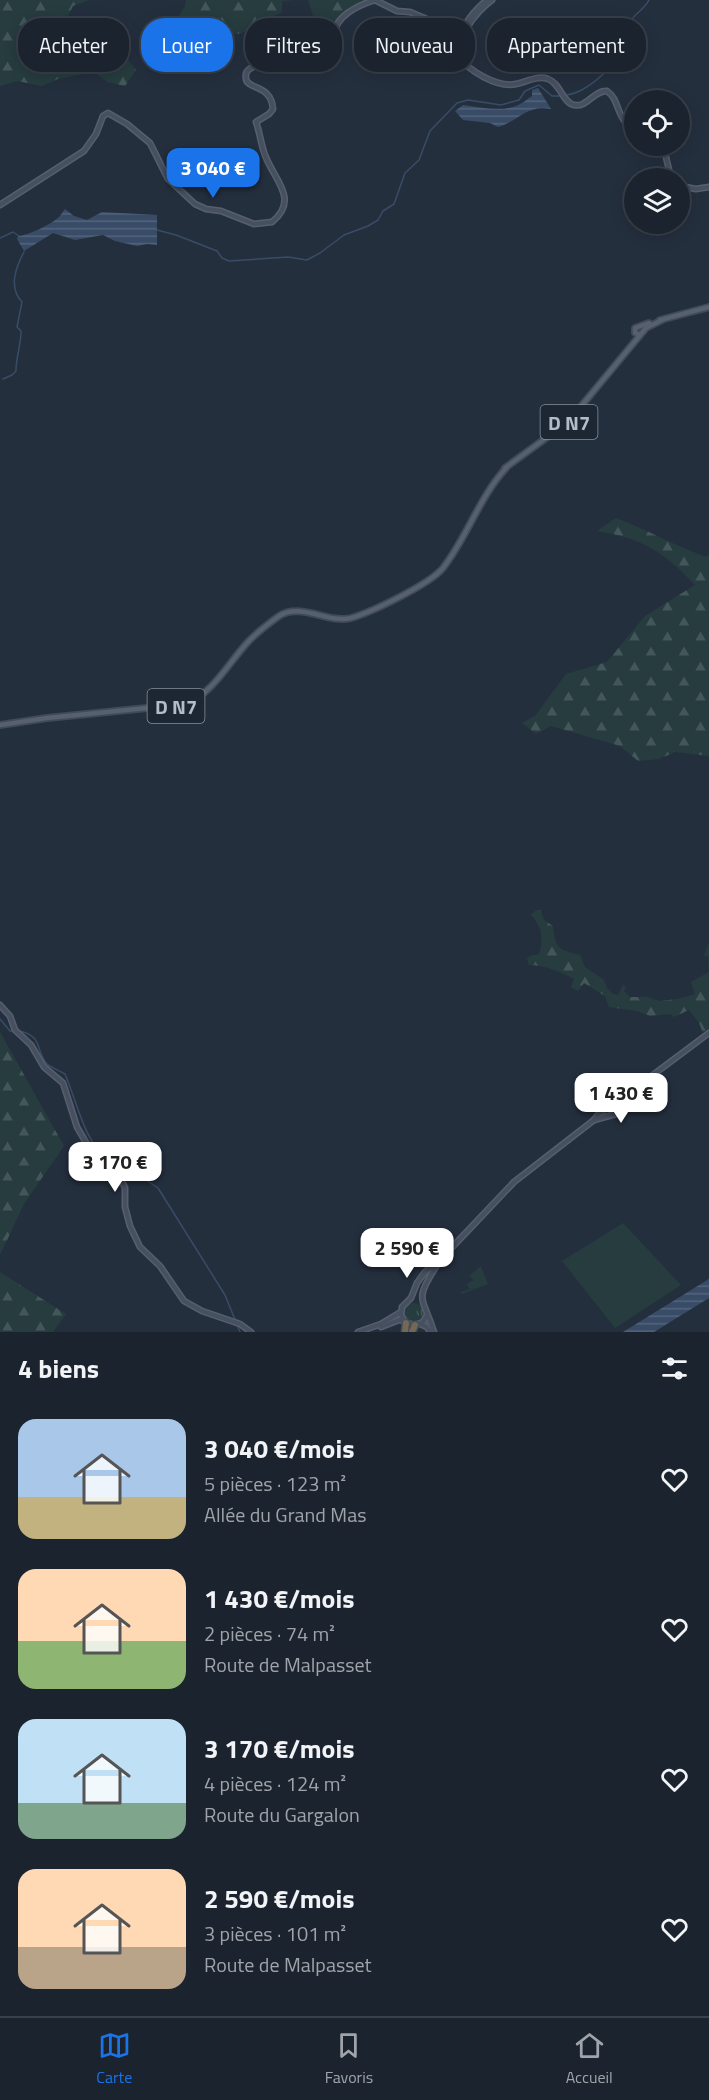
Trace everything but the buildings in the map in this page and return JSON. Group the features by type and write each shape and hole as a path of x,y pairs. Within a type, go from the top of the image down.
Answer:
{"highway":[{"path":"405,1322 405,1332"}],"main road":[{"name":"D N7","path":"359,615 441,567 492,480 568,422 616,366 640,331 662,320 708,307"},
{"name":"D N7","path":"0,724 187,704 199,697 218,679 256,638 284,617 311,614 339,619 349,618 430,579 443,568 486,494 507,467"},
{"path":"404,590 412,588"}],"street":[{"path":"0,205 84,151 96,134 105,114 108,113 127,124 150,143 168,179 195,204 254,224 264,225 272,222 279,217 284,208 285,199 283,188 265,155 256,122 269,114 273,109 273,102 268,93 249,85 246,81 246,76 251,69 259,64 274,63 283,49 290,44 298,46 317,61 333,60 334,34 339,21 367,2 375,0 397,11 410,12 424,18"},
{"path":"472,18 489,0"},
{"path":"475,71 511,85 542,78 549,79 574,105 582,104 599,92 607,91 614,98 624,121"},
{"path":"690,188 709,187"},
{"path":"0,1005 10,1017 17,1033 31,1045 44,1067 63,1083 82,1138 96,1157 122,1181 130,1226 140,1247 160,1266 184,1301 202,1311 240,1324 251,1332"},
{"path":"358,1332 382,1326 401,1312 419,1279 514,1182 594,1120 605,1101 613,1101 626,1095 709,1033"},
{"path":"594,1120 616,1114 626,1095"},
{"path":"613,1101 618,1107"},
{"path":"601,1111 606,1116"},
{"path":"432,1332 423,1304 423,1289 441,1259"},
{"path":"409,1301 416,1300 423,1304"},
{"path":"401,1312 405,1322"},
{"path":"416,1327 427,1315"},
{"path":"366,1332 399,1320 416,1327 425,1326 432,1332"}],"green space":[{"path":"0,0 89,0 73,6 67,18 18,18 18,72 94,72 58,79 42,86 17,81 0,86"},
{"path":"186,0 296,0 282,1 282,12 271,18 245,18 245,31 233,35 233,18 178,18"},
{"path":"308,0 368,0 349,10 341,18 314,17"},
{"path":"129,61 136,70 125,86 107,82 94,72 129,72"},
{"path":"616,518 694,553 706,557 709,555 709,756 675,752 659,759 638,761 620,746 551,726 536,734 522,723 535,716 566,674 607,662 645,616 695,585 673,564 651,548 640,542 597,531"},
{"path":"541,910 544,920 553,926 555,940 559,947 567,952 580,955 585,967 604,980 607,988 613,994 618,995 623,985 626,987 624,991 630,997 647,997 659,1001 678,999 695,994 691,982 709,972 709,1029 703,1033 689,1010 674,1017 671,1014 650,1016 637,1011 609,1007 605,996 584,983 578,991 571,987 574,979 569,976 558,971 529,965 527,959 539,954 541,944 540,928 531,915"},
{"path":"709,943 709,972 708,956 704,956"},
{"path":"0,1032 64,1146 24,1204 0,1255"},
{"path":"623,1223 681,1285 615,1328 562,1261"},
{"path":"481,1266 488,1284 462,1294 460,1292 475,1288 469,1289 467,1284 473,1280 470,1276 465,1279"},
{"path":"0,1272 66,1314 53,1332 0,1332"},
{"path":"414,1303 421,1306 424,1313 421,1320 414,1323 407,1320 404,1313 407,1306"}],"water":[{"path":"538,88 551,109 542,108 529,111 498,127 490,123 463,120 455,111 463,105 496,109 510,108 532,96 532,90"},
{"path":"65,209 74,216 87,220 102,212 157,215 157,245 137,246 115,241 103,235 75,240 53,233 24,251 17,239 18,236 51,223"},
{"path":"709,1279 709,1298 654,1332 623,1332"}],"waterway":[{"path":"566,95 591,84 614,63 624,45 631,21 649,0"},
{"path":"157,230 217,251 222,258 229,261 288,257 307,260 344,235 378,220 383,211 394,204 405,173 419,160 430,131 457,103 468,100 501,105 519,100 525,91 539,85 552,96 561,96"},
{"path":"0,238 13,232 19,236"},
{"path":"3,379 16,371 21,331 17,327 22,302 14,284 18,264 24,252"},
{"path":"0,1019 10,1031 15,1031"},
{"path":"19,1031 32,1036 47,1064 65,1074 83,1122 101,1155 111,1166 130,1165 158,1188 225,1295 240,1332"}]}
